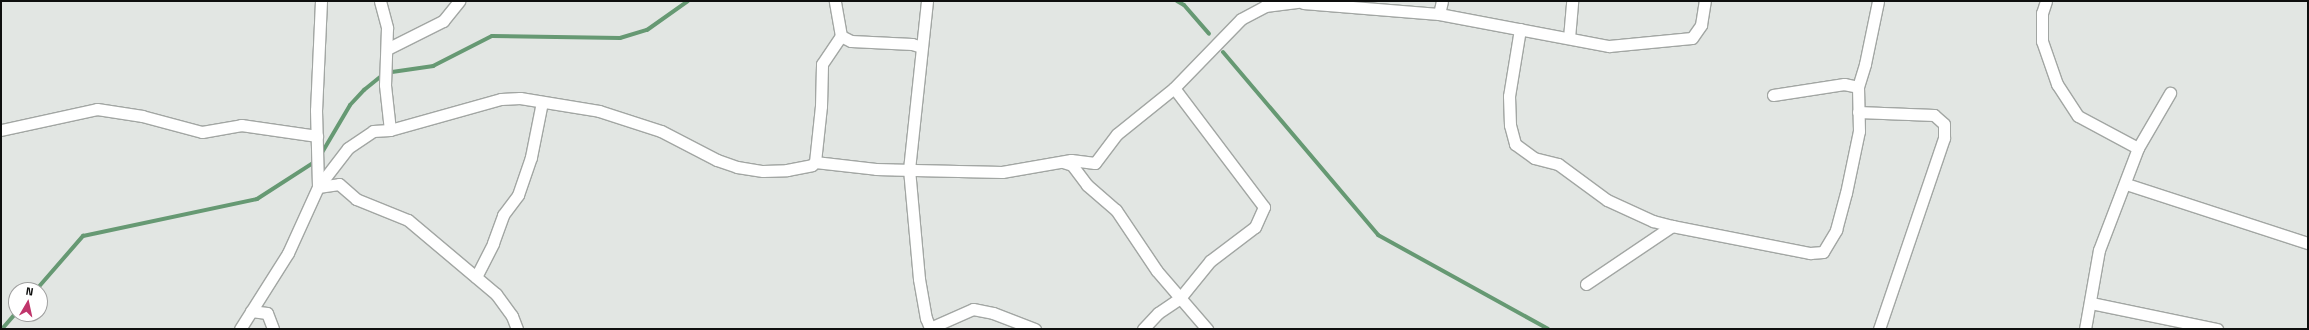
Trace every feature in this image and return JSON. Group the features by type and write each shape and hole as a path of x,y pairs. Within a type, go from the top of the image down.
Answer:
{"street":[{"path":"318,187 317,136 321,1"},
{"path":"380,1 387,28 385,85 390,130"},
{"path":"387,49 443,22 459,1"},
{"path":"815,162 821,106 822,64 841,36 835,1"},
{"path":"927,1 909,168 919,279 930,328 973,309 993,313 1034,329"},
{"path":"1439,14 1442,1"},
{"path":"1569,38 1572,1"},
{"path":"240,329 288,253 318,187 348,148 373,131 390,130 501,99 520,98 599,111 662,131 716,160 737,167 763,171 787,170 815,162 876,169 909,168 1002,172 1061,162 1095,163 1117,134 1174,88 1240,18 1265,6 1303,2 1439,14 1609,46 1692,38 1701,25 1705,1"},
{"path":"1520,29 1508,96 1510,125 1515,144 1534,158 1558,164 1606,200 1653,221 1810,253 1823,252 1836,230 1846,193 1859,131 1858,86 1865,64 1878,1"},
{"path":"2046,1 2042,13 2042,41 2057,84 2078,116 2138,148"},
{"path":"841,36 851,41 912,44 922,47"},
{"path":"1773,95 1844,84 1858,86"},
{"path":"1143,329 1158,314 1180,298 1210,261 1255,227 1264,207 1174,88"},
{"path":"2085,329 2099,250 2126,184 2138,148 2170,93"},
{"path":"476,277 493,243 503,215 518,195 531,157 542,102"},
{"path":"1,130 97,109 142,116 202,132 241,126 317,136"},
{"path":"1858,112 1934,115 1944,124 1944,138 1879,329"},
{"path":"1061,162 1072,165 1087,185 1116,210 1157,271 1207,329"},
{"path":"318,187 339,184 356,199 408,220 496,294 512,316 517,329"},
{"path":"2126,184 2308,243"},
{"path":"1586,284 1672,226"},
{"path":"2091,302 2217,329"},
{"path":"251,311 267,313 274,329"}],"waterway":[{"path":"320,156 350,105 364,90 385,73 433,66 492,36 620,38 647,30 688,1"},
{"path":"1177,1 1184,5 1209,34"},
{"path":"1223,52 1378,235 1548,329"},
{"path":"43,282 83,236 257,199 316,161"},
{"path":"2,329 8,322"}]}
